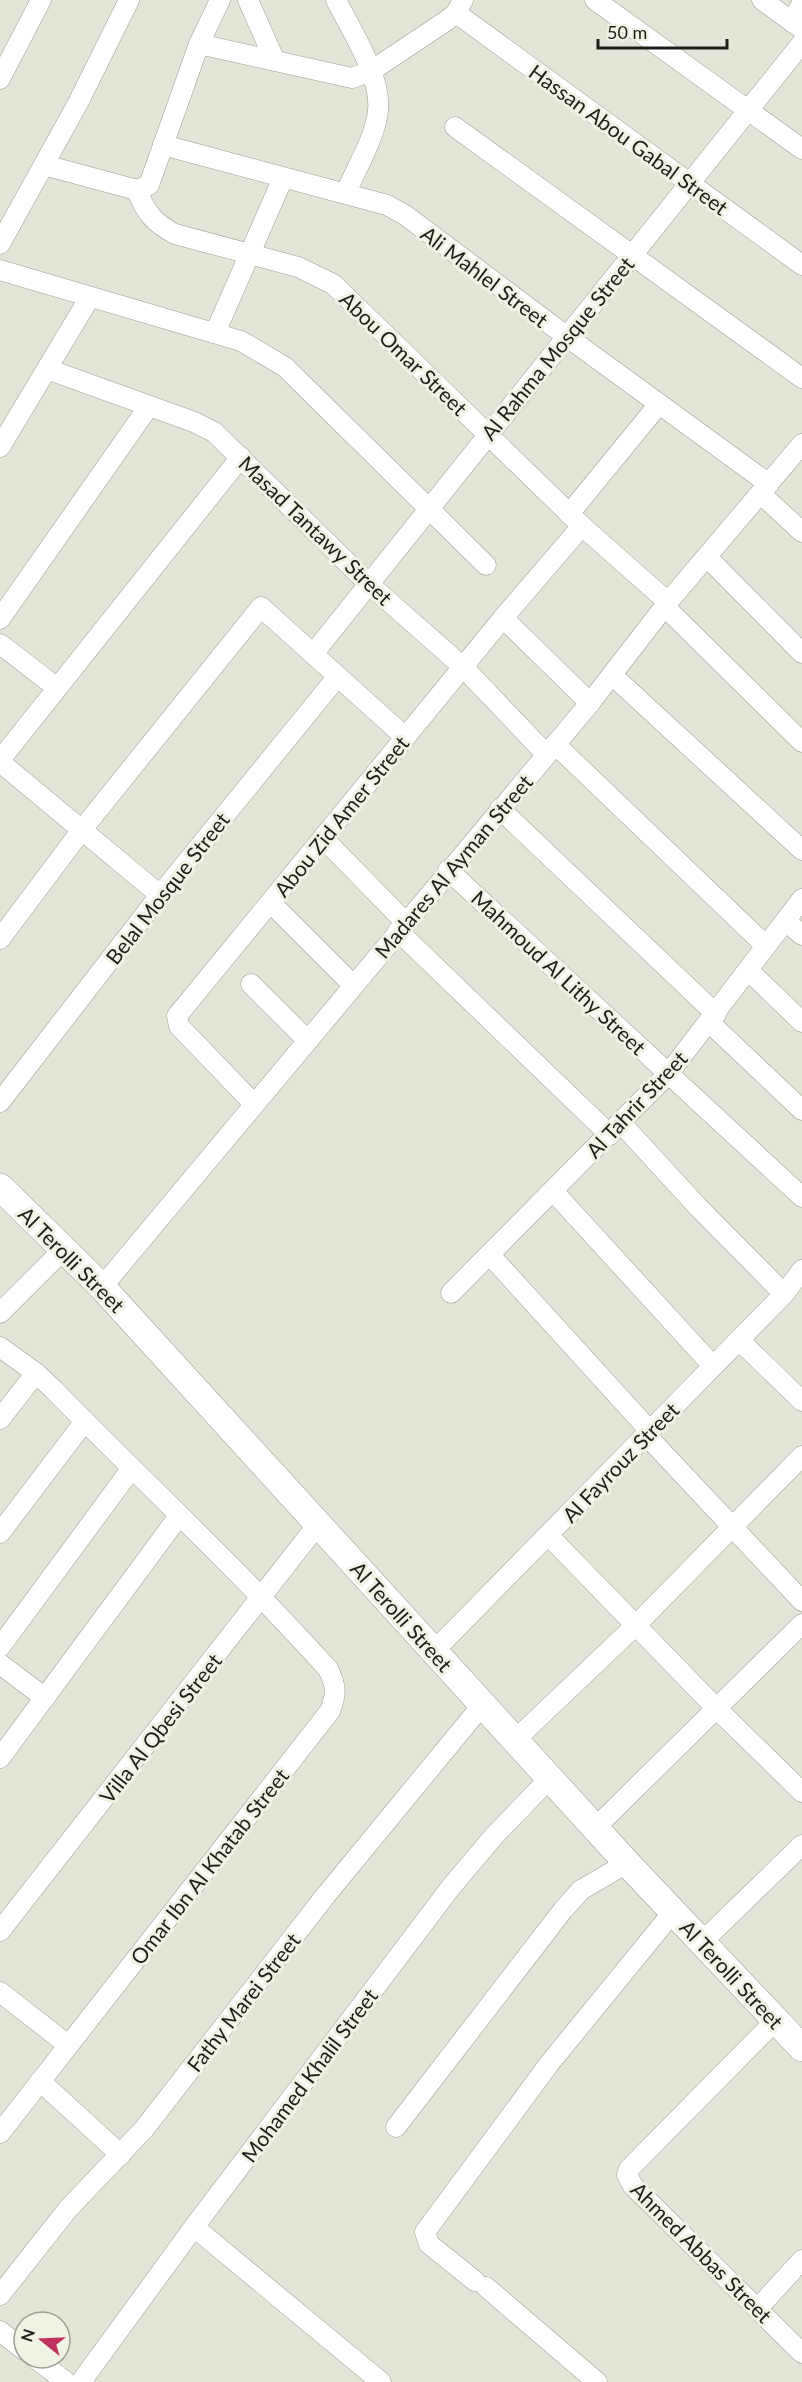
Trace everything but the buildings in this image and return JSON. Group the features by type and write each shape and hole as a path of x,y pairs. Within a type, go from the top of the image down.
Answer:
{"street":[{"path":"0,79 41,0"},
{"path":"0,244 44,165 129,0"},
{"path":"44,165 137,190 149,184 199,44 220,0"},
{"path":"248,0 275,61"},
{"path":"338,0 370,71 377,91 378,111 346,192"},
{"path":"595,0 802,148"},
{"path":"762,0 797,26 802,3"},
{"path":"199,44 352,78 370,71 460,7"},
{"name":"Hassan Abou Gabal Street","path":"460,7 690,183 802,265"},
{"name":"Al Rahma Mosque Street","path":"313,654 802,43"},
{"path":"455,127 630,256 802,378"},
{"name":"Ali Mahlel Street","path":"163,145 283,178 346,192 387,205 405,215 660,404 765,489 802,532"},
{"path":"215,333 283,178"},
{"name":"Abou Omar Street","path":"137,190 144,209 157,224 175,234 298,267 333,284 487,435 666,604 802,742"},
{"path":"0,270 215,333 256,348 285,367 486,566"},
{"path":"0,447 90,297"},
{"name":"Masad Tantawy Street","path":"47,369 204,426 241,457 369,584 463,667 766,946"},
{"name":"Abou Zid Amer Street","path":"254,1104 179,1026 177,1016 503,618 660,404"},
{"path":"0,619 149,406"},
{"name":"Madares Al Ayman Street","path":"102,1287 448,870 590,703 666,604 802,444"},
{"path":"160,895 0,761 56,687 241,457"},
{"path":"707,557 802,653"},
{"path":"0,939 81,831 261,607 405,737"},
{"path":"503,618 590,703"},
{"path":"0,644 56,687"},
{"path":"612,675 802,850"},
{"name":"Belal Mosque Street","path":"0,1102 160,895 338,676"},
{"path":"500,808 713,1018 802,1110"},
{"path":"323,838 401,927 698,1207 784,1294"},
{"name":"Mahmoud Al Lithy Street","path":"448,870 802,1197"},
{"name":"Al Tahrir Street","path":"451,1293 669,1074 802,899"},
{"path":"270,902 353,985"},
{"path":"786,921 802,935"},
{"path":"749,971 802,1022"},
{"path":"251,984 308,1040"},
{"name":"Al Terolli Street","path":"0,1187 102,1287 627,1863 802,2048"},
{"path":"553,1191 712,1366"},
{"path":"0,1313 63,1250"},
{"path":"490,1255 732,1527 802,1601"},
{"name":"Al Fayrouz Street","path":"434,1651 784,1294 802,1270"},
{"path":"739,1340 802,1401"},
{"name":"Omar Ibn Al Khatab Street","path":"0,1347 36,1373 263,1596 328,1669 335,1682 336,1697 330,1711 0,2133"},
{"path":"0,1419 36,1373"},
{"path":"0,1533 85,1421"},
{"path":"515,1740 636,1625 802,1456"},
{"path":"0,1647 132,1468"},
{"path":"0,1758 179,1516"},
{"name":"Villa Al Qbesi Street","path":"0,1931 318,1524"},
{"path":"548,1535 716,1708 798,1782"},
{"path":"595,1828 802,1624"},
{"path":"0,1664 45,1698"},
{"name":"Fathy Marei Street","path":"0,2295 68,2209 122,2155 326,1895 483,1704"},
{"name":"Mohamed Khalil Street","path":"81,2382 194,2227 472,1860 550,1778"},
{"path":"702,1942 802,1845"},
{"path":"396,2127 563,1910 581,1890 627,1863"},
{"path":"597,2382 429,2244 424,2232 549,2064 673,1912"},
{"path":"0,1992 68,2046"},
{"name":"Ahmed Abbas Street","path":"776,2020 629,2169 627,2175 633,2186 802,2353"},
{"path":"40,2081 122,2155"},
{"path":"194,2227 381,2382"},
{"path":"758,2308 802,2260"},
{"path":"0,2331 12,2340"},
{"path":"49,2370 61,2381"}]}
